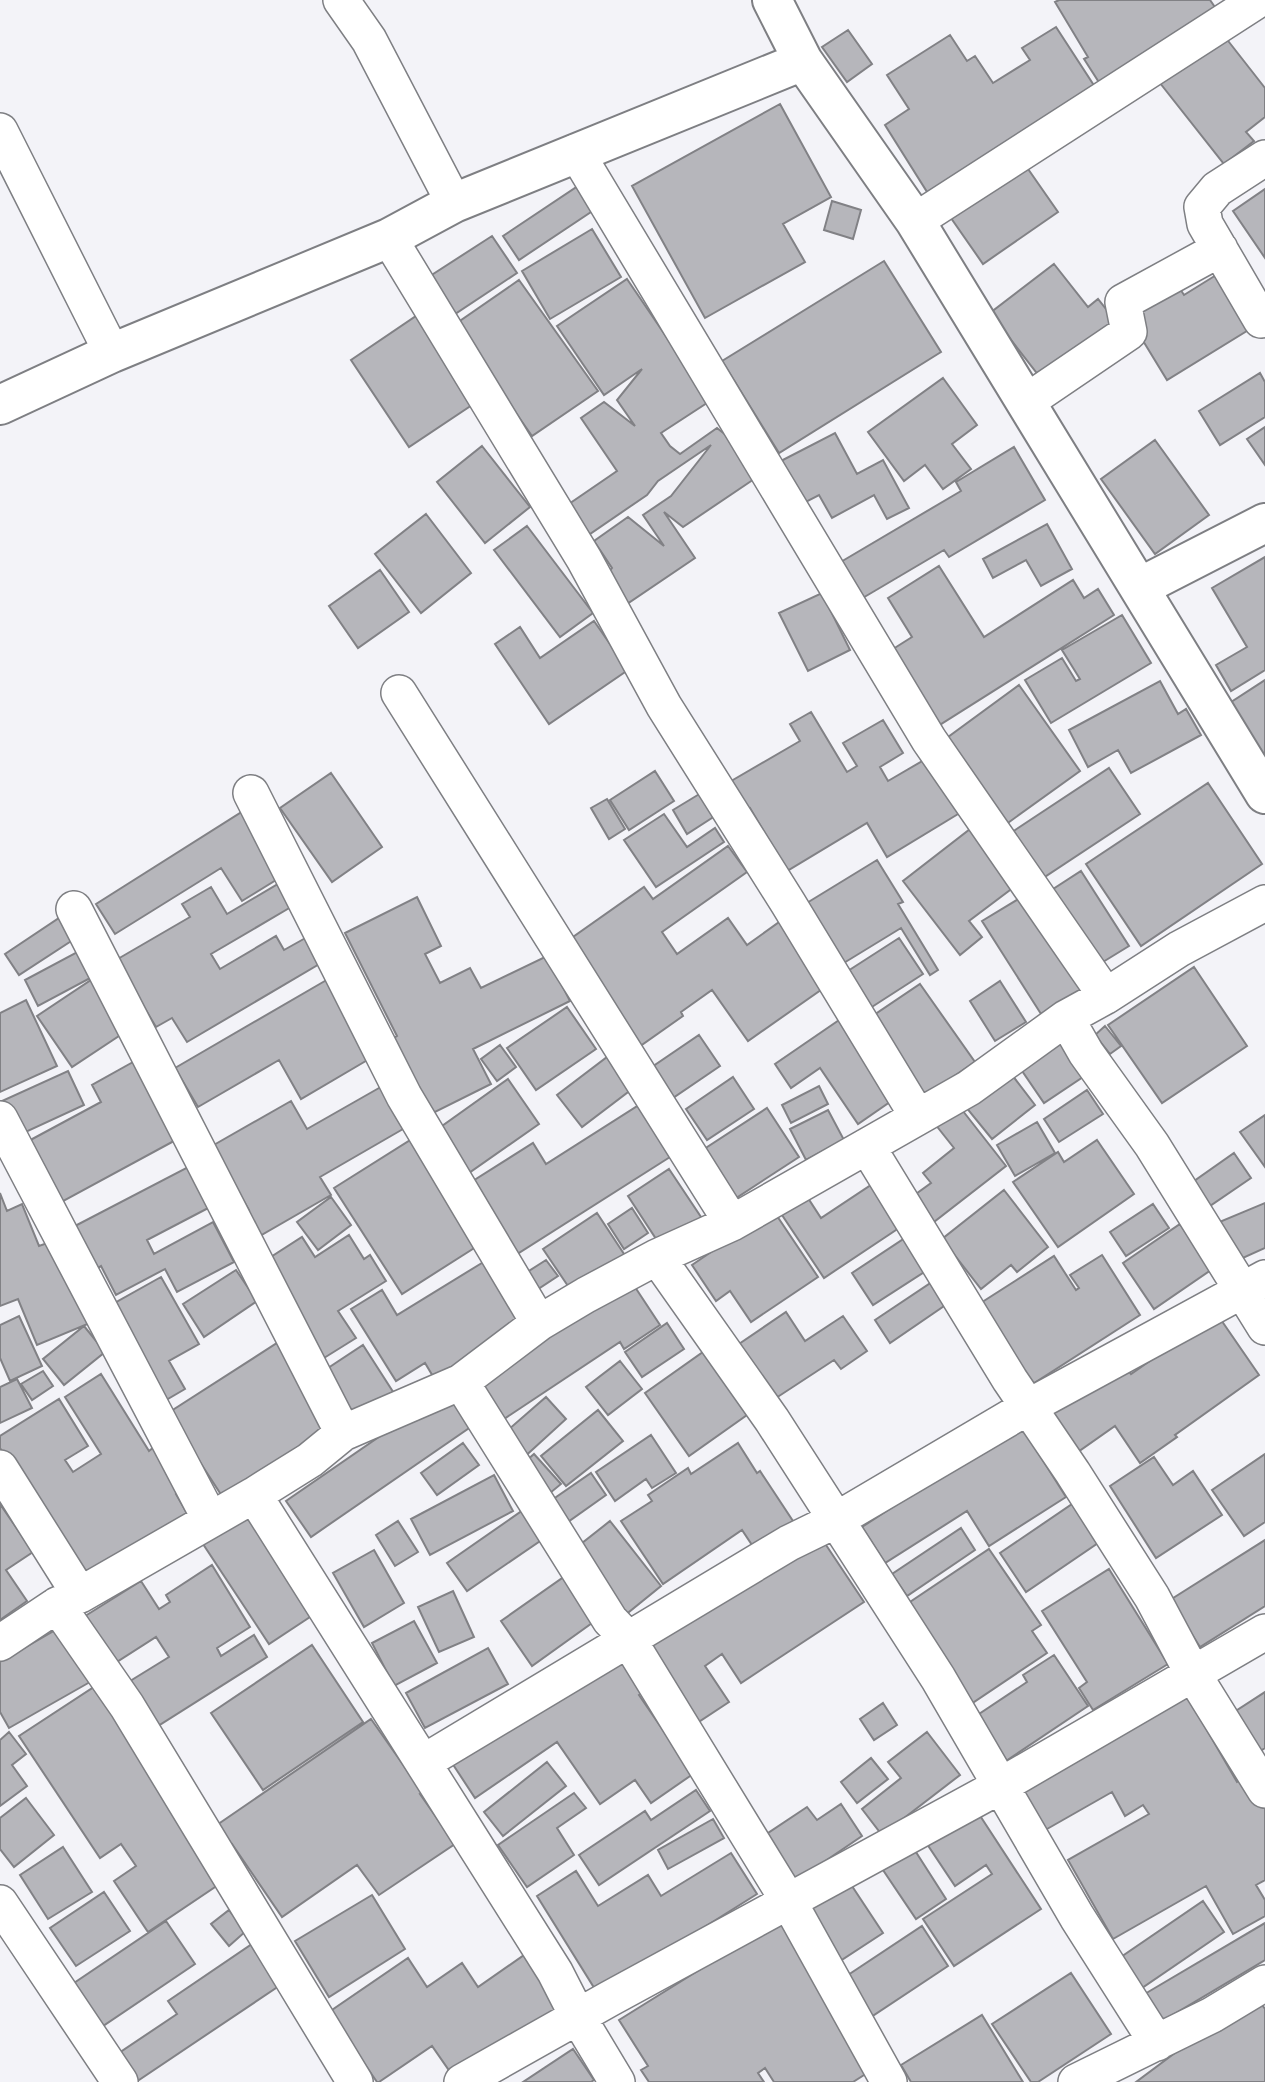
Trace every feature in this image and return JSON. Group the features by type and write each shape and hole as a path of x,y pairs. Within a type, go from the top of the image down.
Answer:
{"street":[{"path":"341,0 369,40 454,203"},
{"path":"915,221 1258,0"},
{"path":"775,1 803,61 915,221 1265,794"},
{"path":"0,405 112,352 389,238 454,203 803,61"},
{"path":"0,131 112,352"},
{"path":"576,152 929,740 1106,996"},
{"path":"1264,322 1205,224 1202,207 1217,189 1265,159"},
{"path":"389,238 584,559 664,706 918,1117"},
{"path":"1026,402 1129,332 1123,302 1220,249"},
{"path":"1140,587 1265,523"},
{"path":"399,693 732,1223"},
{"path":"251,793 404,1096 539,1323"},
{"path":"0,1643 68,1600 254,1495 310,1460 343,1433 461,1382 539,1323 657,1257 732,1223 969,1088 1066,1018 1179,949 1265,903"},
{"path":"74,908 343,1433"},
{"path":"1066,1018 1086,1053 1253,1285 1265,1327"},
{"path":"1,1123 210,1519"},
{"path":"867,1146 1010,1380 1144,1586 1193,1674 1265,1790"},
{"path":"657,1257 772,1420 938,1678 1077,1917 1157,2043"},
{"path":"424,1762 789,1543 836,1520 1028,1407 1253,1285"},
{"path":"461,1382 610,1620 628,1639 789,1902 888,2082"},
{"path":"0,1468 68,1600 127,1706 355,2082"},
{"path":"254,1495 555,1972 617,2082"},
{"path":"462,2082 1000,1786 1265,1632"},
{"path":"0,1903 120,2082"},
{"path":"1076,2082 1122,2071 1157,2043 1212,2015 1265,1983"}],"building":[{"path":"1210,0 1219,13 1102,87 1084,59 1088,57 1055,2"},
{"path":"1056,27 1095,87 929,195 885,125 909,109 887,75 950,35 967,61 975,56 993,83 1030,60 1022,48"},
{"path":"1218,28 1265,88 1265,117 1246,132 1254,141 1224,164 1156,78"},
{"path":"848,30 872,64 847,82 822,47"},
{"path":"780,104 831,197 783,224 805,262 705,318 632,186"},
{"path":"1019,156 1058,212 983,264 944,208"},
{"path":"581,184 597,208 519,260 503,236"},
{"path":"1265,189 1265,258 1233,211"},
{"path":"832,201 861,210 853,239 824,230"},
{"path":"592,229 621,277 550,319 522,271"},
{"path":"492,236 517,273 452,316 427,278"},
{"path":"884,261 941,352 779,453 722,361"},
{"path":"1054,264 1088,307 1098,299 1117,323 1043,381 990,313"},
{"path":"1221,272 1255,326 1167,380 1137,331 1133,307 1175,281 1184,295"},
{"path":"627,279 710,401 661,433 670,446 680,454 717,428 761,463 766,471 683,527 664,512 695,558 621,608 602,580 612,568 594,541 628,517 664,546 643,515 671,496 711,445 658,481 647,495 587,536 566,506 617,471 581,418 604,402 635,426 617,400 642,369 604,395 557,326"},
{"path":"519,280 598,391 532,436 454,325"},
{"path":"419,314 478,401 409,447 351,360"},
{"path":"1260,373 1265,382 1265,417 1220,445 1199,411"},
{"path":"943,378 977,425 952,444 971,469 943,489 925,465 904,481 868,432"},
{"path":"1265,427 1265,465 1247,439"},
{"path":"835,433 857,474 883,460 909,508 887,519 874,495 832,518 819,495 800,505 777,463"},
{"path":"1155,440 1209,515 1155,554 1101,479"},
{"path":"482,446 530,507 485,543 437,482"},
{"path":"1014,447 1045,500 949,557 944,550 861,599 839,563 961,491 956,482"},
{"path":"426,514 471,573 421,613 375,554"},
{"path":"1047,524 1072,569 1041,586 1026,560 993,578 983,559"},
{"path":"527,526 593,613 560,637 494,550"},
{"path":"1265,557 1265,670 1231,691 1216,665 1247,647 1212,588"},
{"path":"939,566 984,637 1073,580 1084,598 1098,589 1114,615 930,731 882,656 912,637 888,598"},
{"path":"380,570 409,612 358,648 329,606"},
{"path":"822,593 850,650 808,671 779,613"},
{"path":"1122,615 1151,663 1051,723 1025,680 1062,658 1076,681 1080,679 1062,650"},
{"path":"594,621 628,670 549,724 495,644 520,627 540,658"},
{"path":"1265,680 1265,766 1225,706"},
{"path":"1160,681 1178,714 1186,709 1201,735 1131,773 1118,750 1088,767 1069,730"},
{"path":"1019,685 1080,771 1005,825 944,740"},
{"path":"811,712 847,772 857,766 843,743 883,720 903,753 880,767 888,781 936,753 968,808 887,857 867,823 787,871 750,808 742,811 726,784 800,741 790,724"},
{"path":"1109,768 1140,814 1037,882 1006,836"},
{"path":"655,771 674,801 629,830 610,800"},
{"path":"331,773 382,847 332,882 280,808"},
{"path":"1208,783 1262,864 1141,946 1086,864"},
{"path":"701,793 715,816 687,834 673,810"},
{"path":"607,799 625,829 609,839 591,808"},
{"path":"248,808 289,872 242,901 221,868 115,934 96,904"},
{"path":"664,814 687,847 715,828 724,842 656,887 624,840"},
{"path":"974,826 1018,884 969,921 982,937 960,955 903,881"},
{"path":"728,846 747,872 662,932 677,954 728,918 747,945 782,920 828,985 748,1041 712,990 681,1012 683,1016 636,1049 563,944 644,887 653,899"},
{"path":"877,860 903,902 898,904 938,970 930,975 901,928 834,969 797,909"},
{"path":"1081,871 1129,946 1098,965 1050,891"},
{"path":"278,884 291,907 211,954 220,969 276,936 284,950 318,931 333,956 187,1042 172,1018 156,1027 116,960 190,917 182,904 211,887 227,914"},
{"path":"1030,892 1088,985 1041,1014 982,921"},
{"path":"417,897 441,946 425,954 440,983 470,968 481,988 547,956 570,1001 473,1049 491,1084 429,1115 391,1040 397,1036 345,933"},
{"path":"68,912 82,934 19,975 5,954"},
{"path":"899,938 923,974 861,1014 837,978"},
{"path":"81,950 94,976 38,1006 25,980"},
{"path":"1194,967 1247,1046 1162,1103 1108,1025"},
{"path":"94,978 128,1030 72,1067 37,1016"},
{"path":"330,978 376,1055 301,1099 279,1060 198,1107 175,1068"},
{"path":"1000,981 1026,1022 995,1041 970,1001"},
{"path":"920,984 975,1062 916,1102 862,1023"},
{"path":"26,1000 57,1066 0,1092 0,1013"},
{"path":"567,1007 596,1049 536,1090 507,1048"},
{"path":"845,1016 900,1095 858,1124 820,1068 791,1088 775,1064"},
{"path":"1105,1026 1121,1046 1110,1054 1095,1035"},
{"path":"699,1035 720,1066 667,1102 646,1071"},
{"path":"1063,1035 1089,1073 1044,1103 1018,1065"},
{"path":"500,1045 516,1067 497,1081 481,1059"},
{"path":"611,1054 636,1086 582,1127 557,1095"},
{"path":"142,1057 185,1135 56,1205 23,1144 101,1102 92,1085"},
{"path":"68,1071 84,1105 17,1136 2,1101"},
{"path":"1009,1071 1035,1105 992,1139 965,1106"},
{"path":"733,1077 754,1109 707,1140 686,1109"},
{"path":"508,1079 539,1124 466,1175 435,1131"},
{"path":"386,1084 410,1125 320,1177 331,1195 253,1240 238,1216 249,1210 212,1146 291,1101 307,1129"},
{"path":"819,1086 828,1104 791,1123 782,1105"},
{"path":"1087,1090 1103,1114 1059,1142 1044,1119"},
{"path":"639,1105 670,1157 514,1256 468,1184 533,1143 546,1164"},
{"path":"959,1106 1006,1166 930,1225 909,1199 931,1183 923,1173 954,1148 935,1124"},
{"path":"767,1108 799,1157 730,1202 698,1153"},
{"path":"828,1110 844,1140 806,1160 790,1129"},
{"path":"1265,1115 1265,1167 1240,1132"},
{"path":"1037,1122 1055,1153 1015,1176 997,1145"},
{"path":"412,1139 479,1245 402,1294 334,1188"},
{"path":"1097,1140 1134,1194 1058,1247 1013,1182 1058,1152 1064,1162"},
{"path":"1234,1153 1251,1178 1204,1210 1187,1186"},
{"path":"192,1165 214,1205 147,1240 154,1254 213,1222 234,1262 177,1292 165,1269 116,1295 101,1266 95,1270 73,1227"},
{"path":"669,1169 703,1220 662,1248 628,1196"},
{"path":"874,1183 902,1226 824,1278 778,1209 804,1192 821,1218"},
{"path":"1004,1190 1048,1247 1017,1272 1011,1265 981,1289 942,1239"},
{"path":"0,1193 7,1211 22,1204 39,1246 56,1240 90,1323 37,1345 18,1299 0,1306"},
{"path":"331,1197 351,1225 318,1250 297,1222"},
{"path":"1265,1203 1265,1248 1234,1262 1217,1223"},
{"path":"1153,1204 1169,1228 1126,1256 1110,1232"},
{"path":"632,1208 648,1233 624,1249 608,1224"},
{"path":"773,1210 818,1277 751,1322 730,1291 716,1301 692,1265"},
{"path":"597,1213 626,1257 572,1292 543,1249"},
{"path":"1180,1224 1211,1270 1154,1309 1123,1263"},
{"path":"349,1235 364,1259 370,1255 386,1281 338,1311 356,1338 324,1358 263,1262 302,1237 315,1257"},
{"path":"908,1236 929,1269 873,1305 852,1273"},
{"path":"1102,1255 1140,1315 1028,1387 976,1306 1054,1256 1076,1290 1079,1288 1070,1275"},
{"path":"490,1258 528,1319 434,1378 425,1363 396,1381 351,1309 382,1290 397,1315"},
{"path":"546,1260 558,1276 532,1293 521,1276"},
{"path":"236,1270 257,1301 204,1337 183,1304"},
{"path":"161,1277 199,1344 169,1361 185,1389 154,1407 104,1309"},
{"path":"631,1281 660,1325 624,1349 620,1342 501,1421 476,1384"},
{"path":"932,1282 947,1304 890,1343 875,1320"},
{"path":"786,1312 805,1341 843,1316 867,1351 841,1369 834,1360 773,1400 736,1346"},
{"path":"1217,1314 1259,1375 1140,1463 1115,1426 1075,1454 1048,1414 1122,1361 1131,1374"},
{"path":"19,1316 42,1366 10,1381 0,1358 0,1325"},
{"path":"667,1323 684,1349 642,1377 625,1352"},
{"path":"84,1326 105,1352 64,1385 43,1359"},
{"path":"277,1343 331,1426 222,1496 168,1413"},
{"path":"363,1345 397,1398 356,1425 322,1372"},
{"path":"703,1352 747,1415 689,1456 645,1393"},
{"path":"620,1361 642,1389 608,1415 586,1387"},
{"path":"43,1371 53,1386 32,1400 21,1384"},
{"path":"101,1374 149,1451 154,1447 181,1491 176,1494 188,1515 84,1578 0,1448 0,1436 59,1399 88,1446 65,1460 73,1472 101,1454 65,1397"},
{"path":"17,1379 32,1408 0,1423 0,1387"},
{"path":"450,1388 475,1424 311,1537 286,1501"},
{"path":"546,1397 566,1419 521,1460 500,1437"},
{"path":"598,1410 623,1441 566,1486 541,1456"},
{"path":"1020,1424 1066,1497 989,1546 967,1511 885,1563 862,1527"},
{"path":"651,1435 676,1473 652,1488 646,1479 615,1501 596,1472"},
{"path":"463,1443 479,1465 437,1495 421,1473"},
{"path":"738,1443 793,1521 754,1548 742,1530 663,1584 621,1521 652,1501 648,1495 688,1468 691,1474"},
{"path":"534,1454 561,1484 544,1498 517,1469"},
{"path":"1265,1454 1265,1522 1244,1536 1212,1490"},
{"path":"1154,1457 1173,1485 1193,1471 1222,1515 1156,1558 1110,1486"},
{"path":"591,1473 606,1495 565,1524 549,1502"},
{"path":"494,1475 513,1511 430,1555 411,1519"},
{"path":"1078,1500 1104,1539 1026,1592 1000,1553"},
{"path":"0,1504 33,1552 6,1570 27,1601 0,1620"},
{"path":"526,1508 546,1537 467,1591 447,1563"},
{"path":"247,1515 313,1615 269,1644 203,1544"},
{"path":"398,1521 418,1552 395,1566 376,1535"},
{"path":"610,1521 661,1586 624,1616 572,1551"},
{"path":"961,1528 975,1550 907,1596 892,1574"},
{"path":"820,1536 864,1602 741,1683 722,1654 705,1666 729,1702 694,1725 640,1643"},
{"path":"1265,1540 1265,1606 1200,1647 1170,1600"},
{"path":"989,1549 1041,1625 1032,1631 1047,1653 968,1706 901,1608"},
{"path":"374,1550 404,1603 364,1627 333,1573"},
{"path":"212,1565 250,1627 217,1648 221,1656 254,1635 267,1657 150,1731 122,1686 169,1657 156,1637 112,1665 82,1618 141,1581 159,1609 170,1602 166,1595"},
{"path":"1109,1569 1168,1664 1093,1710 1079,1688 1087,1682 1042,1611"},
{"path":"568,1574 599,1618 532,1666 501,1621"},
{"path":"453,1591 474,1637 439,1652 418,1607"},
{"path":"414,1621 437,1663 394,1686 372,1643"},
{"path":"59,1628 90,1682 9,1728 0,1712 0,1662"},
{"path":"312,1645 363,1722 263,1790 211,1713"},
{"path":"625,1645 653,1686 639,1695 693,1774 651,1803 635,1780 600,1804 557,1742 475,1798 452,1763"},
{"path":"488,1648 508,1684 425,1728 406,1693"},
{"path":"1054,1655 1088,1706 1000,1765 970,1720 1027,1682 1023,1675"},
{"path":"97,1685 227,1879 148,1932 114,1881 136,1866 121,1844 100,1858 19,1736"},
{"path":"1185,1692 1237,1782 1248,1776 1265,1806 1265,1880 1256,1885 1265,1900 1265,1916 1233,1934 1206,1886 1113,1939 1068,1860 1149,1814 1143,1805 1125,1816 1112,1792 1040,1833 1015,1789"},
{"path":"1265,1692 1265,1748 1257,1753 1231,1714"},
{"path":"883,1703 897,1725 874,1740 860,1719"},
{"path":"371,1719 455,1844 379,1895 357,1865 282,1917 232,1844 228,1846 214,1827"},
{"path":"9,1732 26,1754 12,1765 27,1786 0,1806 0,1740"},
{"path":"927,1732 960,1775 882,1835 862,1809 901,1778 888,1762"},
{"path":"871,1758 888,1779 857,1803 841,1782"},
{"path":"547,1762 566,1786 503,1836 484,1812"},
{"path":"696,1790 710,1811 599,1885 579,1855 645,1811 651,1820"},
{"path":"574,1793 586,1808 557,1828 574,1855 527,1887 498,1845"},
{"path":"26,1798 54,1835 14,1867 0,1849 0,1818"},
{"path":"841,1804 862,1836 790,1885 759,1839 807,1807 817,1820"},
{"path":"975,1808 1041,1909 954,1966 923,1919 992,1874 986,1865 955,1886 925,1841"},
{"path":"713,1819 724,1838 668,1869 658,1850"},
{"path":"63,1847 92,1892 48,1919 20,1875"},
{"path":"914,1849 946,1899 916,1919 883,1870"},
{"path":"731,1853 757,1894 598,1994 537,1896 576,1871 598,1906 648,1875 661,1896"},
{"path":"848,1880 883,1933 837,1963 802,1910"},
{"path":"104,1892 130,1931 76,1966 50,1928"},
{"path":"372,1895 405,1949 329,1997 295,1941"},
{"path":"1203,1901 1224,1932 1139,1990 1118,1959"},
{"path":"229,1910 246,1931 229,1946 211,1924"},
{"path":"781,1919 875,2068 853,2082 774,2082 765,2068 758,2073 764,2082 649,2082 641,2070 648,2066 619,2020"},
{"path":"166,1921 195,1964 103,2026 74,1983"},
{"path":"1265,1923 1265,1960 1159,2023 1143,1995"},
{"path":"922,1926 948,1966 871,2017 845,1977"},
{"path":"252,1944 279,1986 136,2082 113,2057 177,2014 168,2001"},
{"path":"527,1953 563,2005 455,2079 432,2046 377,2082 329,2012 408,1958 427,1987 462,1963 478,1987"},
{"path":"1071,1973 1111,2034 1038,2082 1031,2082 992,2024"},
{"path":"1254,1994 1265,2009 1265,2082 1136,2082"},
{"path":"982,2015 1023,2082 911,2082 901,2065"},
{"path":"573,2049 594,2080 591,2082 523,2082"}]}
